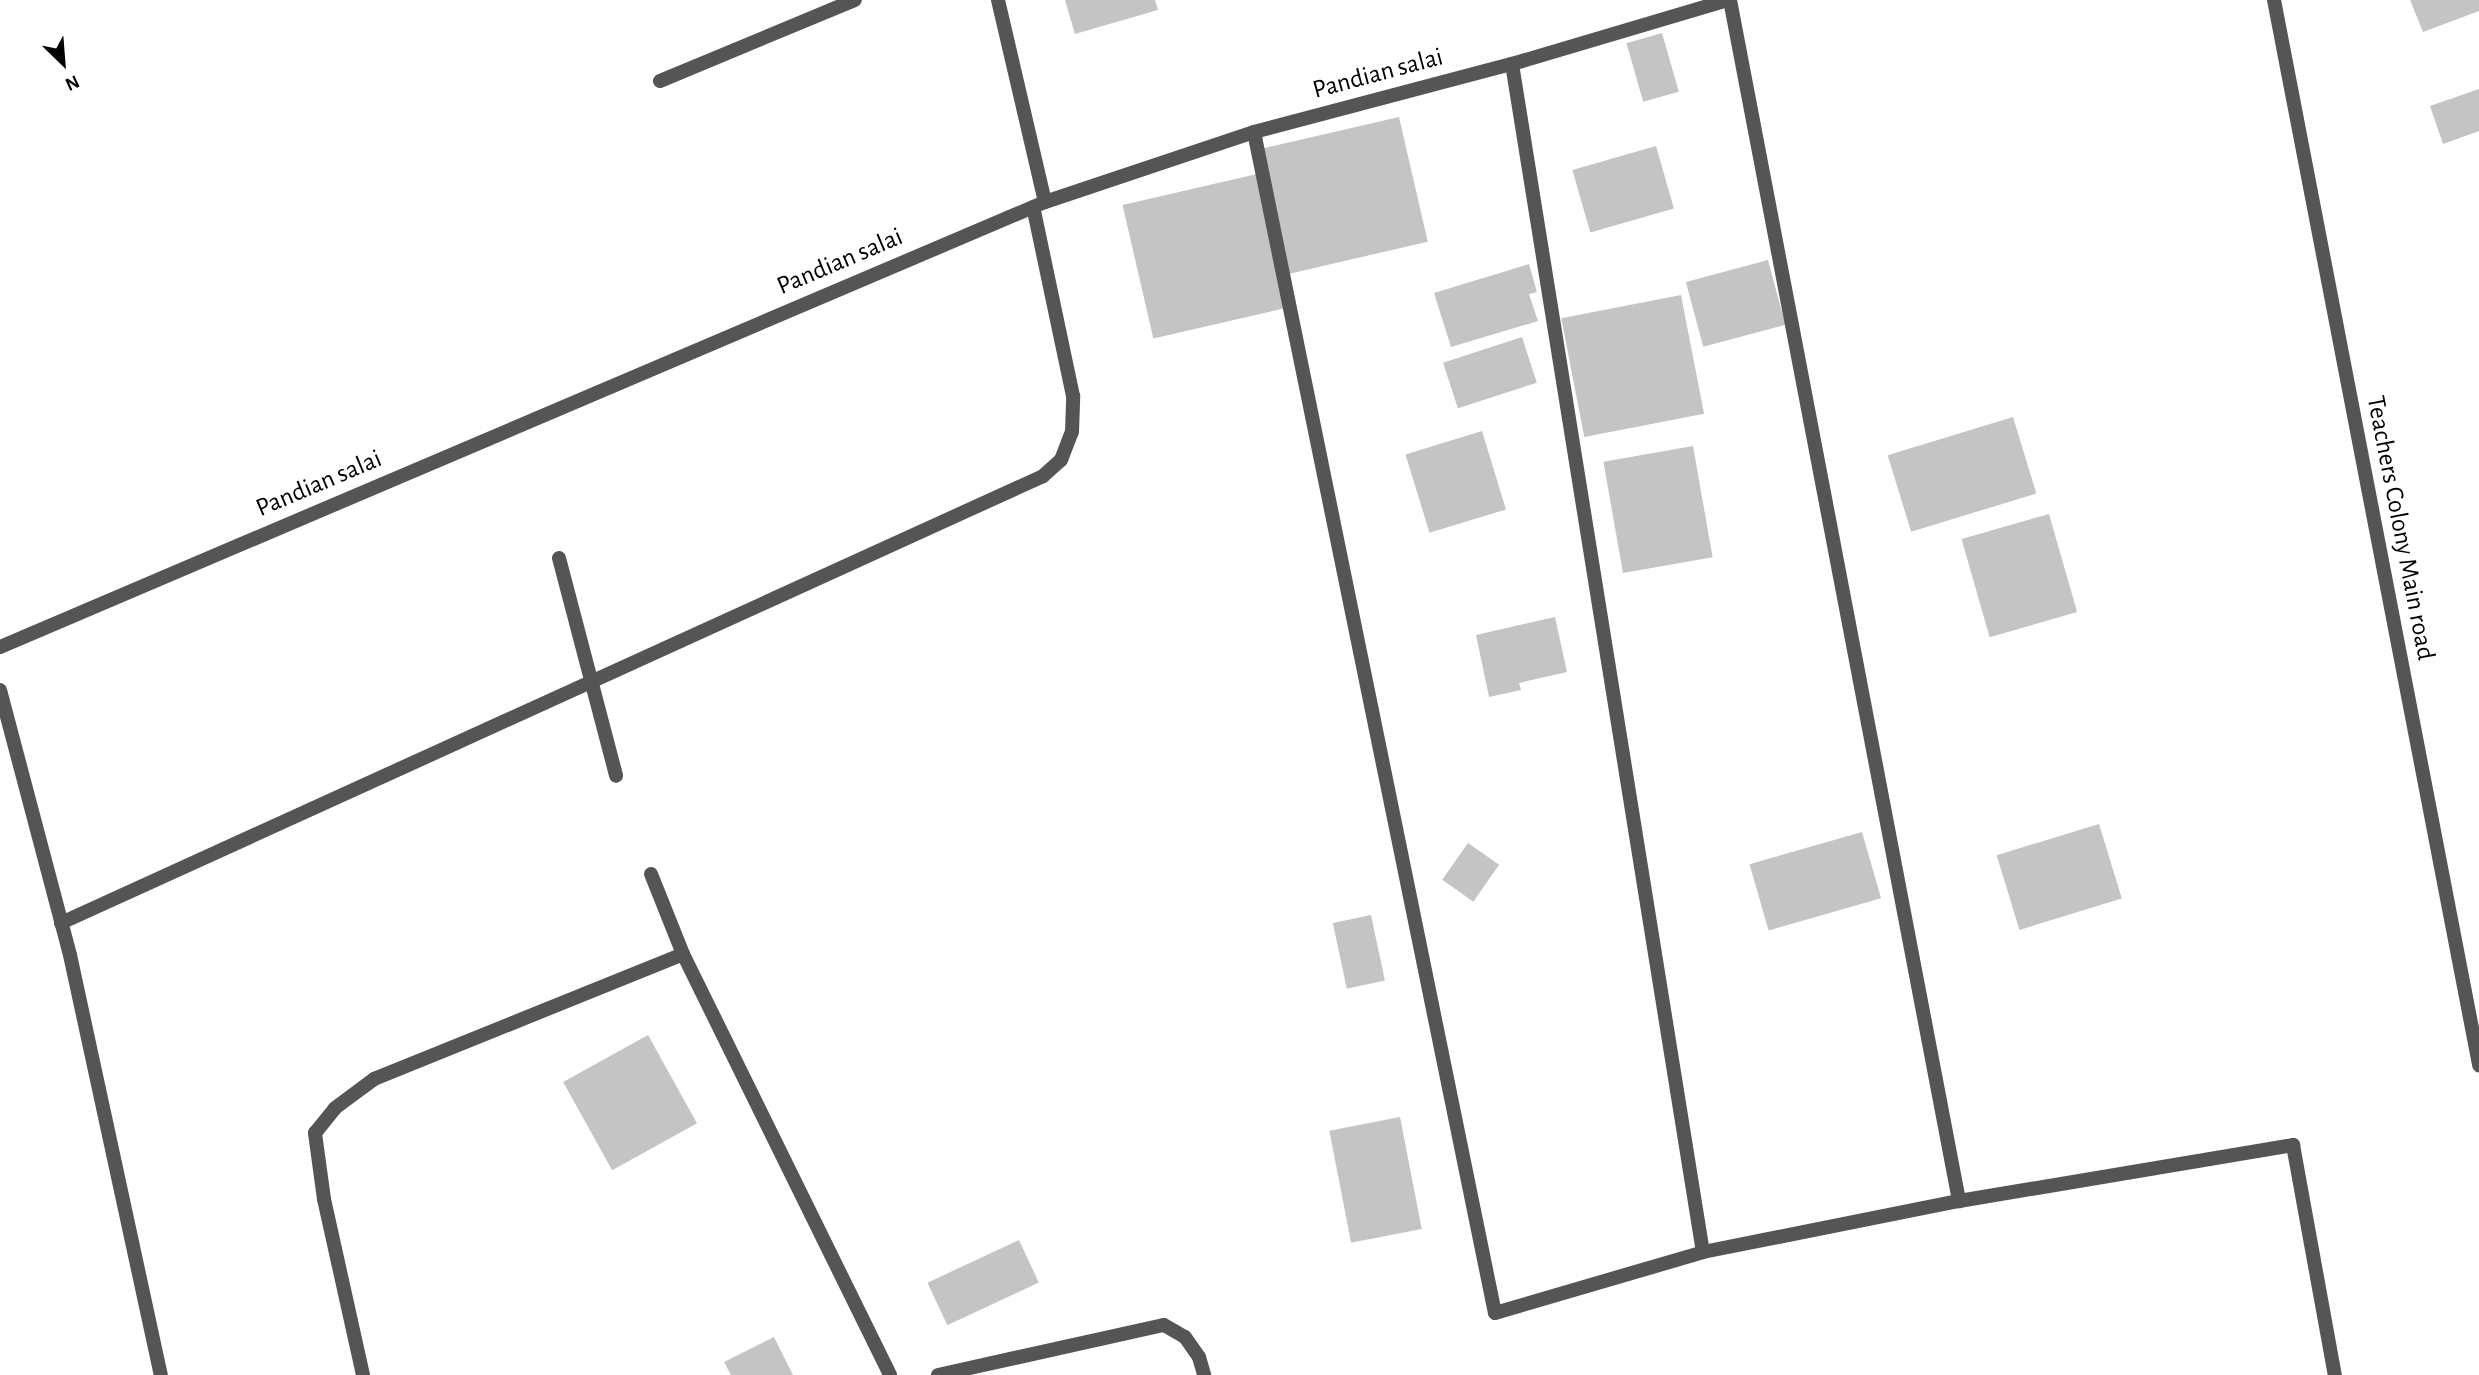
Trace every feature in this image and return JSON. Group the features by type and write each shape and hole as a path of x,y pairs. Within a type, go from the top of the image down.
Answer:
{"street":[{"path":"660,81 855,0"},
{"path":"61,923 1043,476 1061,460 1072,432 1073,396 1039,205 998,0"},
{"path":"1729,0 1959,1201"},
{"name":"Pandian salai","path":"0,647 1039,205 1254,132 1512,64 1729,0"},
{"name":"Teachers Colony Main road","path":"2274,0 2479,1065"},
{"path":"1512,64 1703,1252"},
{"path":"1254,132 1495,1313 1703,1252 1959,1201 2292,1145 2335,1375"},
{"path":"559,558 617,776"},
{"path":"0,690 61,923 161,1375"},
{"path":"651,874 683,954 890,1375"},
{"path":"363,1375 324,1199 316,1133 335,1108 374,1079 683,954"},
{"path":"938,1375 1164,1325 1185,1337 1199,1357 1204,1375"}],"building":[{"path":"1065,0 1155,0 1158,10 1075,34"},
{"path":"2410,0 2479,0 2479,11 2423,32"},
{"path":"1662,33 1679,92 1643,102 1626,43"},
{"path":"2479,89 2479,131 2443,144 2430,106"},
{"path":"1399,117 1428,242 1289,274 1261,149"},
{"path":"1656,146 1674,208 1590,232 1572,170"},
{"path":"1257,174 1288,307 1153,339 1123,205"},
{"path":"1768,260 1785,325 1703,347 1686,282"},
{"path":"1529,264 1537,292 1529,294 1538,321 1451,347 1434,293"},
{"path":"1681,295 1704,414 1584,437 1561,318"},
{"path":"1522,337 1537,383 1458,408 1443,363"},
{"path":"2013,417 2036,494 1911,532 1888,455"},
{"path":"1482,431 1506,509 1429,533 1405,454"},
{"path":"1693,446 1713,557 1623,573 1603,462"},
{"path":"2049,514 2077,612 1990,637 1962,539"},
{"path":"1555,617 1567,672 1519,683 1521,690 1489,697 1476,635"},
{"path":"2099,824 2122,899 2019,930 1997,855"},
{"path":"1862,832 1881,898 1769,931 1750,864"},
{"path":"1468,843 1499,865 1473,902 1442,880"},
{"path":"1371,915 1385,981 1347,989 1333,923"},
{"path":"648,1035 697,1123 612,1170 563,1082"},
{"path":"1400,1117 1422,1229 1351,1243 1329,1131"},
{"path":"1019,1240 1039,1283 947,1325 927,1283"},
{"path":"774,1337 793,1375 731,1375 724,1362"}]}
